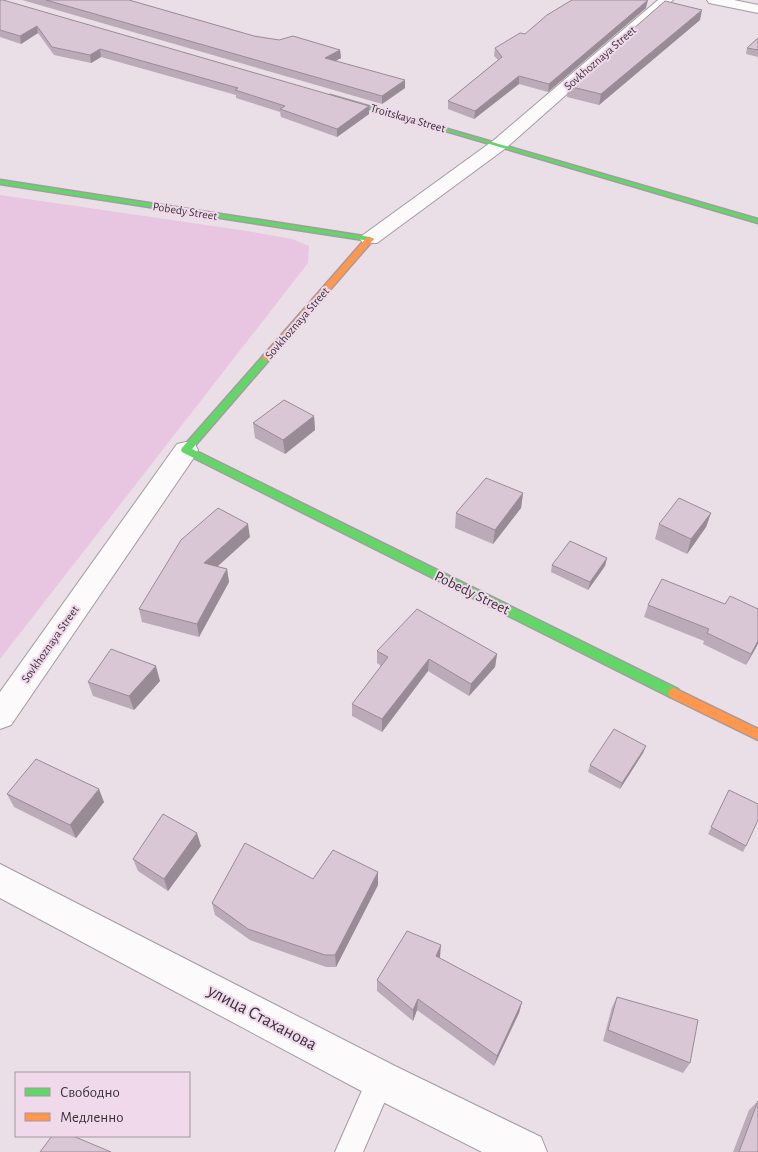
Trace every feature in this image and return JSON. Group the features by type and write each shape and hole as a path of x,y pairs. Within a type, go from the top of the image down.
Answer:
{"street":[{"name":"Sovkhoznaya Street","path":"0,716 186,450 370,239 500,144 666,0"},
{"path":"714,0 758,9"},
{"name":"Troitskaya Street","path":"321,93 758,220"},
{"name":"Pobedy Street","path":"0,182 370,239"},
{"name":"Pobedy Street","path":"186,450 758,735"},
{"name":"улица Стаханова","path":"0,880 381,1080 526,1152"}],"lane":[{"path":"349,1152 381,1080"}],"shaded area":[{"path":"0,195 247,231 292,239 309,246 308,263 0,659"}],"building":[{"path":"0,0 369,106 337,129 280,109 285,106 235,90 238,88 100,49 90,55 52,47 37,26 20,36 0,30"},
{"path":"46,0 129,0 254,36 279,40 293,36 340,50 325,58 405,80 382,96"},
{"path":"572,0 648,0 549,84 519,76 475,111 448,101 502,57 495,48 520,33 525,34 547,15"},
{"path":"665,1 702,10 601,94 568,86"},
{"path":"758,38 758,50 747,48"},
{"path":"284,400 314,416 283,440 253,423"},
{"path":"486,478 523,493 495,530 456,513"},
{"path":"679,498 711,513 691,539 659,524"},
{"path":"218,508 248,524 204,563 227,569 197,624 139,609 181,540"},
{"path":"570,541 607,558 590,582 552,565"},
{"path":"662,579 725,604 730,596 758,609 758,641 751,654 707,633 709,629 648,605"},
{"path":"417,609 497,654 471,684 429,659 382,719 352,704 388,657 377,651"},
{"path":"111,649 156,666 129,696 88,682"},
{"path":"614,729 646,746 622,783 590,765"},
{"path":"36,759 99,789 70,825 7,794"},
{"path":"729,790 758,804 758,820 746,846 711,827"},
{"path":"163,814 197,833 164,879 133,859"},
{"path":"245,843 313,879 333,850 378,872 335,955 325,955 248,929 212,903"},
{"path":"407,931 441,945 436,956 522,1002 497,1056 418,999 413,1010 377,980"},
{"path":"617,997 698,1020 690,1063 608,1030"},
{"path":"758,1101 758,1152 739,1152"},
{"path":"51,1137 75,1137 111,1152 40,1152"}],"traffic: fast":[{"path":"332,96 758,221"},
{"path":"0,182 370,239"},
{"path":"266,358 186,450 674,693"}],"traffic: slow":[{"path":"266,358 370,239"},
{"path":"674,693 758,735"}]}
